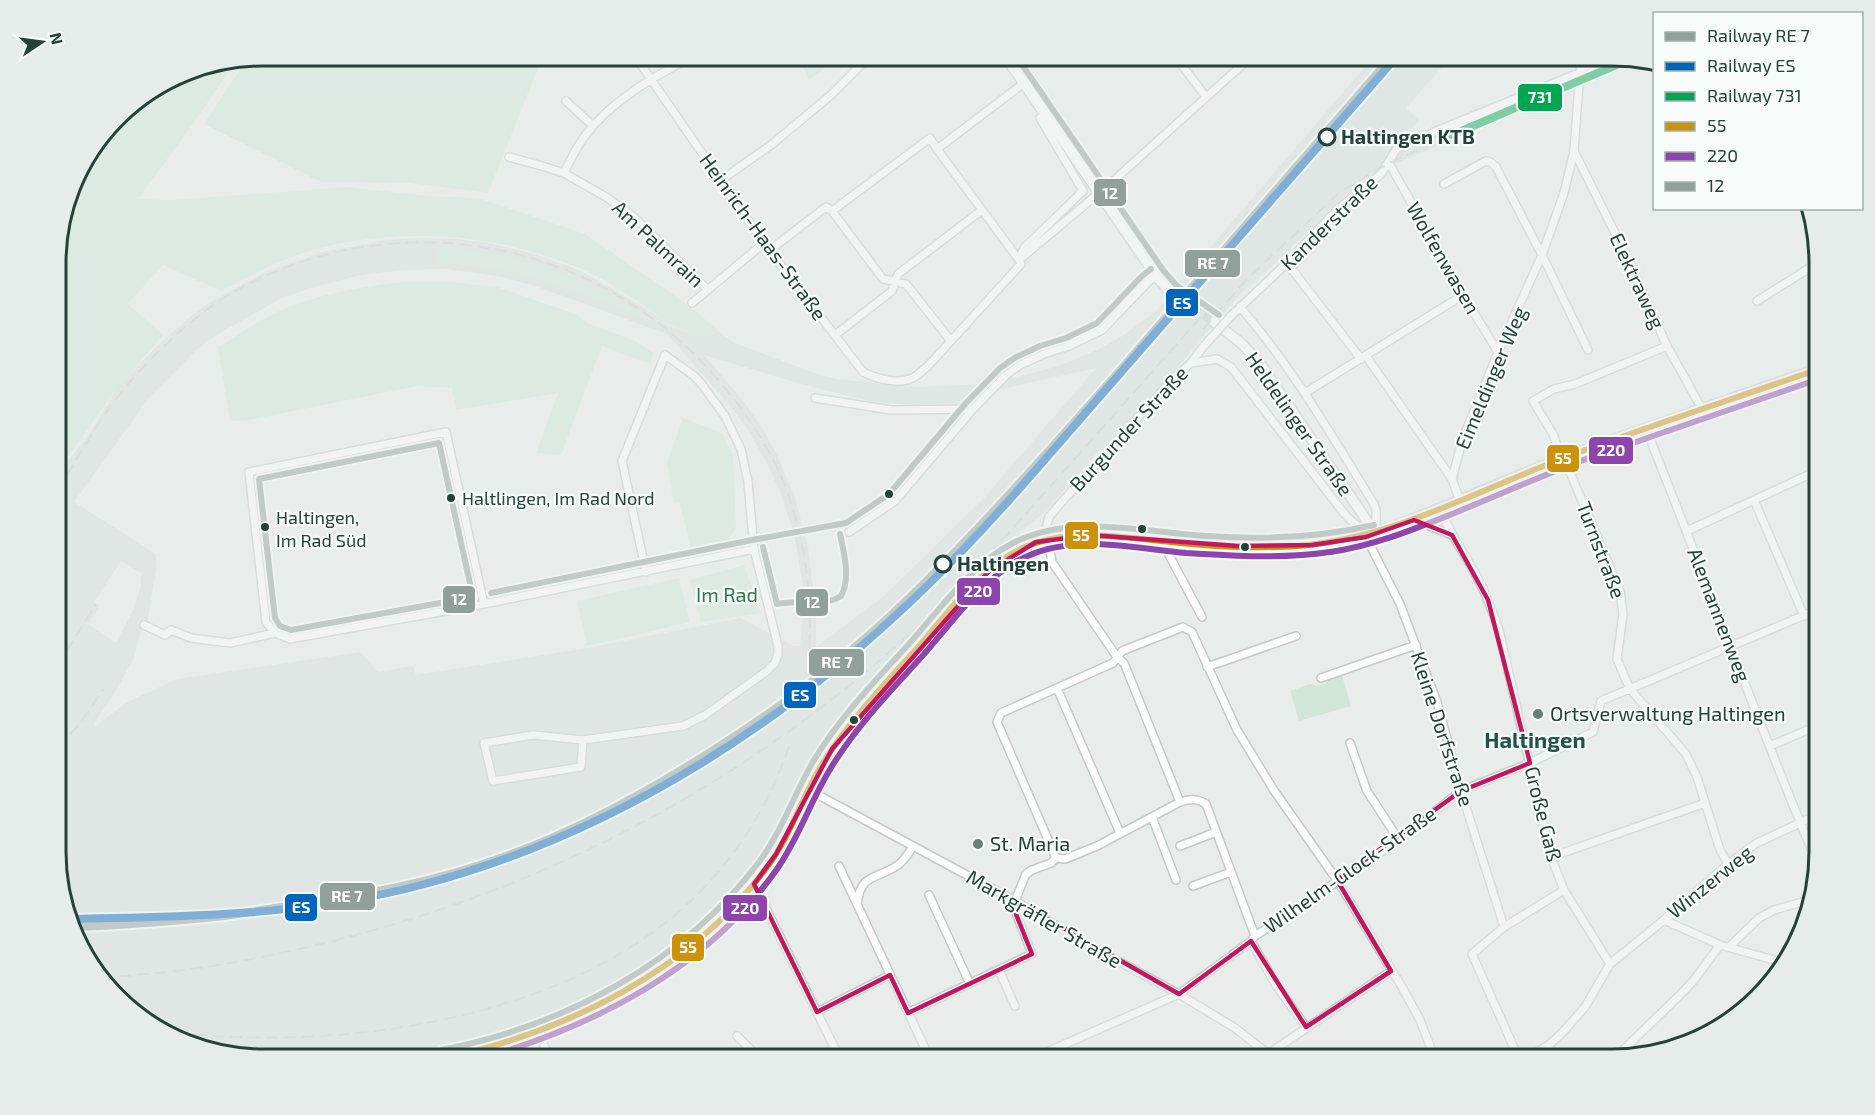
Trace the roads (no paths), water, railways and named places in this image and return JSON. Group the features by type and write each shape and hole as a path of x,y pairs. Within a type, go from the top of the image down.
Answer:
{"main road":[{"path":"482,1049 506,1043 604,1003 668,966 708,933 754,884 776,854 819,769 844,731 967,594 1000,562 1026,546 1047,539 1071,535 1169,543 1278,547 1322,544 1371,536 1441,510 1564,458 1809,372"}],"street":[{"name":"Heinrich-Haas-Straße","path":"641,66 764,243 863,372 875,378 897,380 915,377 951,341"},
{"path":"564,174 584,137 609,109 651,79 675,66"},
{"path":"721,180 771,145 831,95 860,66"},
{"path":"1012,66 1156,276 1170,292"},
{"path":"1183,66 1206,97"},
{"path":"1019,260 1099,193 1241,66"},
{"name":"Eimeldinger Weg","path":"1452,479 1462,441 1498,352 1542,255 1564,194 1574,151 1580,66"},
{"name":"Kanderstraße","path":"1191,363 1230,316 1287,263 1336,210 1381,174 1396,150 1402,145 1595,66"},
{"path":"938,148 1024,83"},
{"path":"566,101 593,126"},
{"path":"1019,260 1024,249 1083,191 1040,118 1045,114"},
{"path":"770,250 826,207 832,211 884,279 906,284 951,341 1021,264 930,138 832,211"},
{"name":"Elektraweg","path":"1574,151 1625,253 1667,346 1702,409"},
{"name":"Am Palmrain","path":"509,157 564,174 606,197 634,217 708,290"},
{"path":"1444,184 1486,161 1492,163 1542,255 1588,350"},
{"name":"Wolfenwasen","path":"1389,163 1463,296 1498,352"},
{"path":"835,335 892,291 898,274 982,210"},
{"path":"692,303 764,243"},
{"path":"1287,263 1364,358 1452,479 1461,501"},
{"path":"1757,302 1809,268"},
{"path":"849,532 895,501 973,409 1006,375 1020,365 1102,330 1156,276"},
{"path":"1305,393 1463,296"},
{"path":"1240,307 1274,348 1305,393 1374,504 1377,510 1371,536"},
{"name":"Heldelinger Straße","path":"1214,322 1241,343 1259,362 1371,536"},
{"path":"1564,458 1533,401 1554,389 1575,384 1667,346"},
{"path":"583,740 581,767 493,781 484,743 533,735 583,740 671,728 692,722 755,681 775,663 778,654 754,549 745,460 725,416 700,382 685,368 665,356 622,461 646,572"},
{"name":"Burgunder Straße","path":"1047,539 1046,529 1049,517 1173,379 1191,363 1217,359 1231,367 1348,518 1371,536"},
{"path":"815,398 891,410 973,409"},
{"name":"Alemannenweg","path":"1646,429 1730,648 1809,844"},
{"path":"484,604 446,432 249,472 266,622 275,633 290,639 484,604 754,549"},
{"name":"Turnstraße","path":"1564,458 1620,591 1623,614 1617,659 1630,689 1686,754 1697,777 1720,850 1728,864"},
{"path":"1687,531 1809,475"},
{"path":"1754,500 1804,616"},
{"name":"Große Gaß","path":"1441,510 1452,535 1488,600 1499,630 1551,857 1564,890 1610,964"},
{"path":"1414,520 1452,535"},
{"name":"Kleine Dorfstraße","path":"1371,536 1379,561 1400,604 1437,702 1461,791 1504,927"},
{"path":"1047,539 1052,562 1117,657 1124,663 1180,802"},
{"path":"1169,543 1169,555 1202,617"},
{"path":"1630,689 1809,614"},
{"path":"144,625 165,635 171,630 191,638 230,643 275,633"},
{"path":"1056,858 997,722 1001,713 1113,663 1122,651 1183,627 1192,632 1237,730 1275,792 1337,880 1402,987 1420,1020 1431,1049"},
{"path":"1207,666 1296,636"},
{"path":"1321,678 1416,645"},
{"path":"1057,688 1120,833"},
{"name":"Wilhelm-Glock-Straße","path":"1054,1049 1179,994 1253,938 1399,840 1461,791 1530,763 1593,732 1601,701 1630,689"},
{"path":"1770,746 1809,729"},
{"path":"1350,743 1367,790 1399,840"},
{"name":"Markgräfler Straße","path":"809,790 1015,901 1092,947 1179,994 1235,1028 1260,1049"},
{"path":"1056,858 1065,859 1097,846 1180,802 1192,799 1206,804 1253,938 1276,986 1306,1027"},
{"path":"1551,857 1705,803"},
{"path":"1152,817 1176,880"},
{"name":"Winzerweg","path":"1610,964 1728,864 1757,843 1809,819"},
{"path":"1180,846 1216,832"},
{"path":"857,904 859,891 868,879 897,866 906,858 913,846"},
{"path":"908,1013 1032,954 1016,913 1015,901 1026,874 1051,863 1056,858"},
{"path":"839,866 925,1049"},
{"path":"1193,886 1231,872"},
{"path":"754,884 835,1049"},
{"path":"1515,1049 1472,954 1504,927 1564,890"},
{"path":"929,895 970,984"},
{"path":"1729,947 1759,918 1774,910 1802,902"},
{"path":"1664,920 1720,945 1776,960"},
{"path":"1624,1049 1694,980 1720,945"},
{"path":"1542,1049 1550,1044 1585,1007 1610,964"},
{"path":"999,970 1015,1006"},
{"path":"1278,1049 1306,1027 1391,971"},
{"path":"817,1012 890,975"},
{"path":"538,1030 546,1049"},
{"path":"737,1036 750,1049"}],"tunnel":[{"path":"1170,292 1214,322"}],"railway":[{"path":"1203,329 1248,278 1340,192 1389,163 1452,135"},
{"path":"66,477 103,417 138,373 171,339 207,309 244,286 306,260 370,246 435,242 498,250 560,268 618,296 671,334 719,381 740,407 759,434 775,463 794,513 806,571 810,611 809,651"},
{"path":"111,977 241,961 333,941 423,915 510,884 594,847 676,804 755,755 831,700 903,640 1001,542 1208,309"},
{"path":"66,652 96,604"},
{"path":"66,738 82,720 103,689"},
{"path":"184,1033 281,1038 346,1034 411,1026 475,1012 536,993 594,968 646,937 671,918 716,875 752,825 768,798 791,740"}],"rail line":[{"name":"ES","path":"78,919 205,915 294,908 382,894 425,884 496,862 565,835 633,802 697,766 760,725 877,633 977,535 1389,66"},
{"name":"731","path":"1452,135 1614,66"}],"place":[{"name":"Haltingen KTB","path":"1327,137"},
{"name":"Haltlingen, Im Rad Nord","path":"451,498"},
{"name":"Haltingen, Im Rad Süd","path":"265,527"},
{"name":"Haltingen","path":"943,564"},
{"name":"Ortsverwaltung Haltingen","path":"1538,714"},
{"name":"St. Maria","path":"978,844"}],"district":[{"name":"Haltingen","path":"1535,740"}],"park label":[{"name":"Im Rad","path":"727,595"}]}
